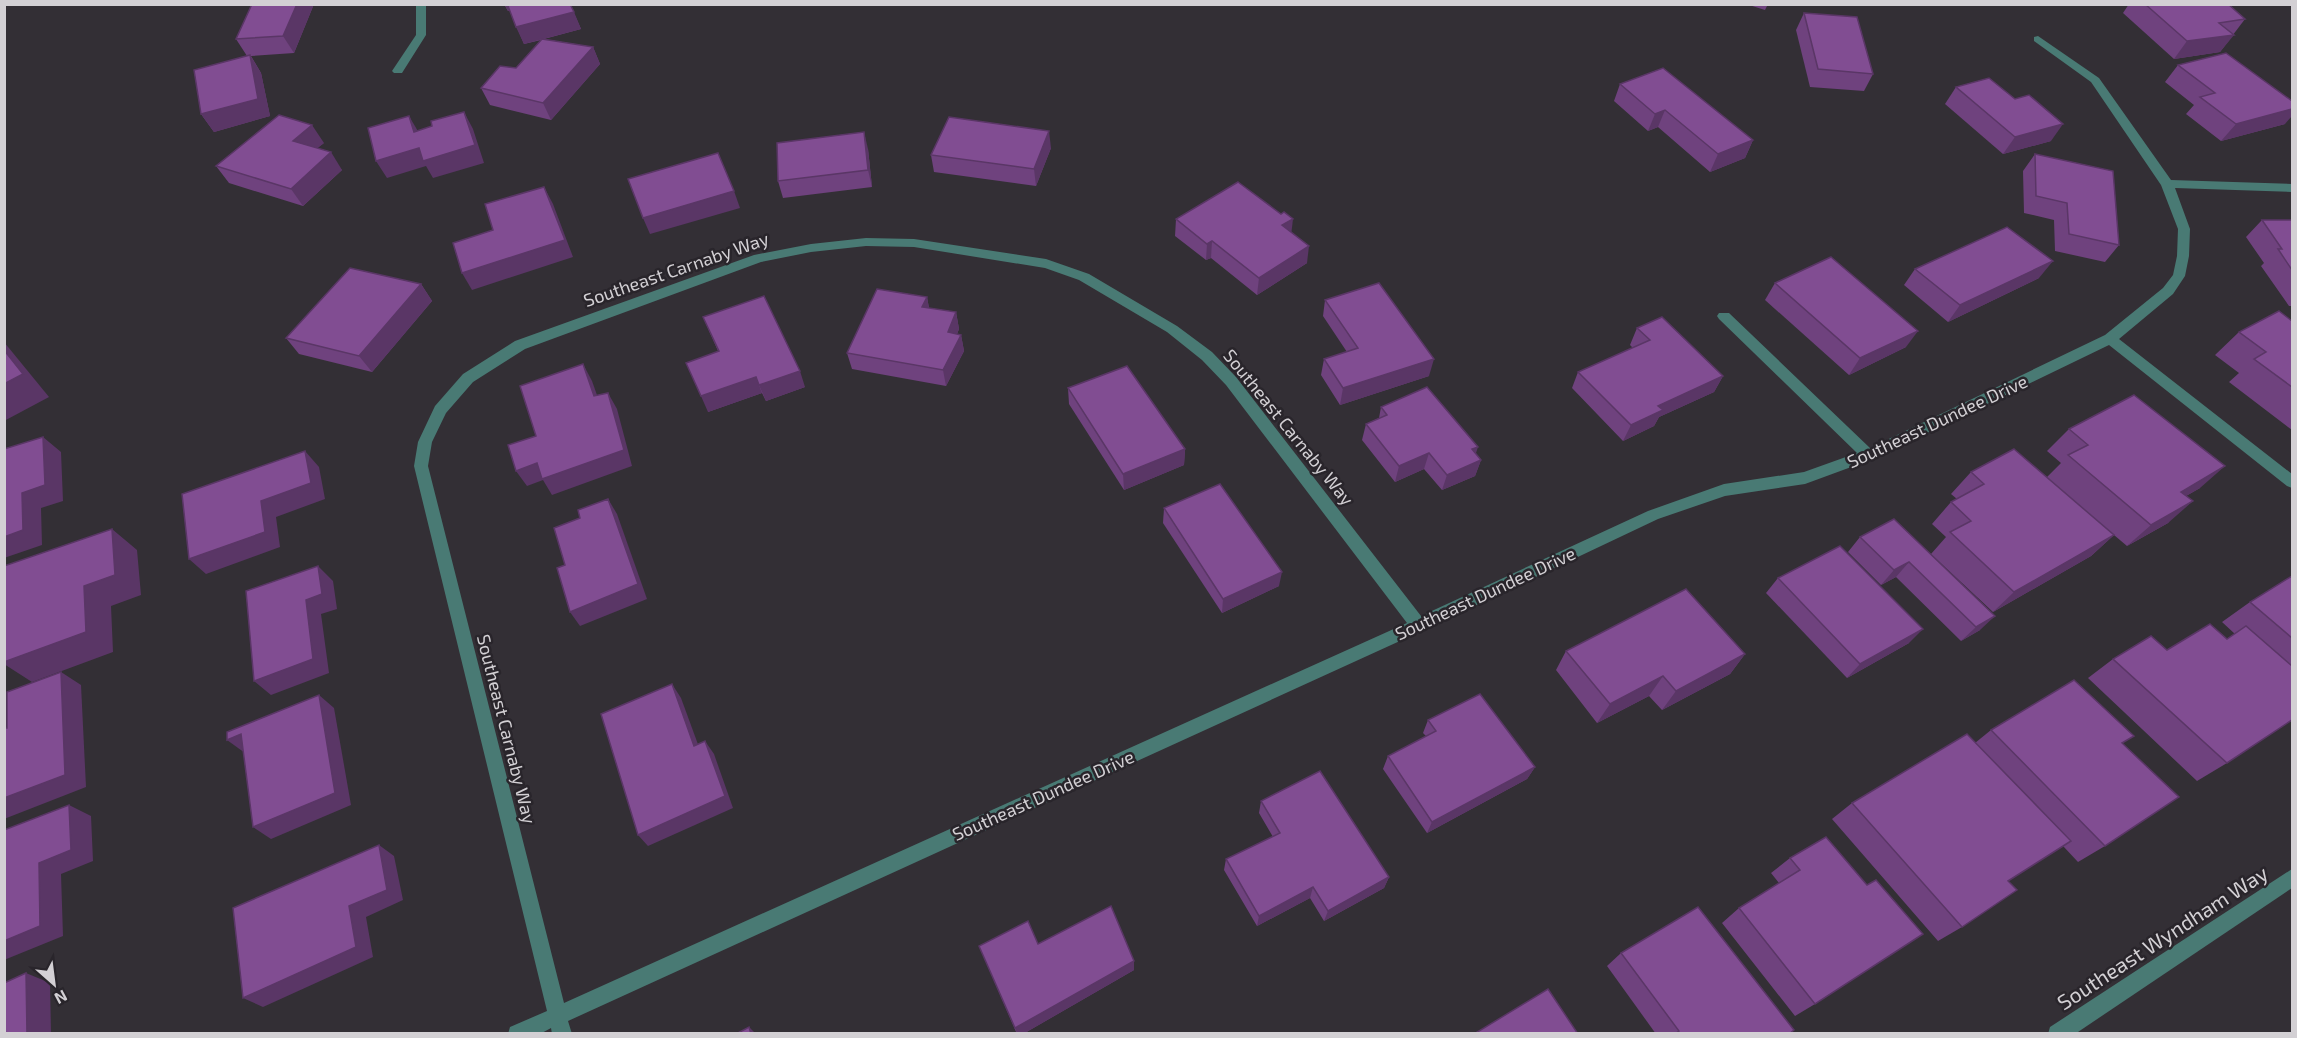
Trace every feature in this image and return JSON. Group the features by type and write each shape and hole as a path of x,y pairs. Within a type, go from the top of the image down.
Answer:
{"street":[{"path":"398,71 421,35 422,4"},
{"name":"Southeast Dundee Drive","path":"517,1034 560,1024 1653,515 1724,490 1804,478 1868,455 2110,339 2168,291 2178,276 2183,256 2184,229 2167,184 2095,80 2038,39"},
{"path":"2167,184 2292,188"},
{"name":"Southeast Carnaby Way","path":"560,1024 421,466 425,442 440,410 468,378 520,345 759,258 811,248 866,242 914,243 1046,264 1094,282 1172,329 1208,357 1231,381 1418,625"},
{"path":"1724,316 1868,455"},
{"path":"2110,339 2292,482"},
{"name":"Southeast Wyndham Way","path":"2057,1034 2292,878"}],"building":[{"path":"252,4 297,4 283,36 236,39"},
{"path":"512,4 570,4 574,12 516,27 508,6"},
{"path":"2145,4 2228,4 2245,19 2219,23 2234,35 2187,41"},
{"path":"1804,13 1857,17 1873,74 1818,69"},
{"path":"542,39 593,47 543,103 481,88 500,66 516,68"},
{"path":"2226,53 2292,101 2292,109 2236,124 2200,97 2215,93 2178,65"},
{"path":"250,55 258,99 201,114 194,70"},
{"path":"1663,68 1753,140 1718,154 1665,110 1655,114 1620,84"},
{"path":"1989,78 2015,99 2029,95 2063,124 2015,137 1956,87"},
{"path":"464,112 475,145 423,161 419,148 376,161 368,128 409,116 414,132 432,126 431,121"},
{"path":"279,115 312,125 293,141 331,152 291,189 216,166"},
{"path":"949,117 1049,131 1034,169 931,155"},
{"path":"864,132 868,170 778,181 777,143"},
{"path":"718,153 734,191 643,218 628,179"},
{"path":"2035,154 2113,171 2119,245 2069,234 2067,203 2036,196"},
{"path":"1238,182 1281,214 1284,212 1293,219 1282,225 1309,246 1259,278 1212,241 1207,244 1176,219"},
{"path":"544,187 565,240 462,273 453,243 493,230 485,204"},
{"path":"2262,220 2292,220 2292,270 2278,249 2282,249"},
{"path":"2007,227 2053,261 1960,305 1915,269"},
{"path":"1831,257 1918,331 1860,358 1775,283"},
{"path":"350,268 421,284 359,356 286,338"},
{"path":"1379,283 1434,359 1343,388 1324,359 1358,348 1325,300"},
{"path":"877,289 927,297 922,307 956,312 948,332 961,335 943,370 847,353"},
{"path":"764,296 800,371 759,385 756,377 701,396 686,363 719,351 703,317"},
{"path":"2279,311 2292,321 2292,387 2254,359 2266,352 2239,332"},
{"path":"1662,317 1723,376 1658,406 1663,410 1631,425 1578,372 1650,340 1637,328"},
{"path":"4,350 23,374 4,384"},
{"path":"583,364 594,396 608,393 624,450 542,479 537,463 516,471 508,445 536,436 520,386"},
{"path":"1127,366 1185,449 1123,474 1068,388"},
{"path":"1427,387 1478,447 1472,449 1481,460 1447,475 1429,453 1399,466 1366,424 1387,415 1381,407"},
{"path":"2134,395 2225,466 2181,492 2193,501 2151,525 2068,455 2088,445 2069,429"},
{"path":"43,437 45,485 22,493 23,530 4,537 4,449"},
{"path":"2014,449 2114,535 2014,592 1950,532 1971,521 1951,502 1984,484 1971,472"},
{"path":"305,451 311,483 261,501 265,532 189,559 182,494"},
{"path":"1220,484 1282,572 1223,599 1164,508"},
{"path":"608,499 638,584 570,612 557,568 565,565 554,528 580,518 578,510"},
{"path":"1894,519 1995,616 1976,627 1909,562 1894,570 1860,537"},
{"path":"112,529 115,575 84,586 86,632 4,662 4,566"},
{"path":"1840,546 1923,629 1860,664 1778,578"},
{"path":"318,566 322,594 306,600 313,659 254,681 246,591"},
{"path":"2292,576 2292,638 2250,602"},
{"path":"1686,589 1745,654 1676,691 1663,676 1610,704 1566,651"},
{"path":"2210,624 2227,639 2246,626 2292,666 2292,720 2227,763 2113,659 2151,636 2167,650"},
{"path":"61,672 65,775 4,798 4,728 7,728 7,692"},
{"path":"2074,680 2134,736 2122,743 2179,797 2105,846 1991,730"},
{"path":"672,684 694,746 705,741 725,796 638,835 601,714"},
{"path":"1480,694 1535,767 1432,822 1388,756 1436,731 1428,720"},
{"path":"319,695 335,793 253,827 241,734 227,740 227,732"},
{"path":"1967,734 2071,841 2008,881 2017,890 1962,927 1852,803"},
{"path":"1320,771 1389,877 1328,911 1313,887 1259,916 1226,859 1280,833 1261,801"},
{"path":"69,805 71,850 39,863 40,926 4,941 4,830"},
{"path":"1826,837 1867,885 1876,880 1923,934 1815,1004 1739,908 1800,870 1790,858"},
{"path":"379,845 387,890 349,906 356,947 243,998 233,908"},
{"path":"1111,906 1134,961 1015,1028 979,946 1028,921 1038,944"},
{"path":"1698,907 1794,1030 1789,1034 1675,1034 1679,1031 1621,953"},
{"path":"26,973 27,1034 4,1034 4,983"},
{"path":"1548,989 1578,1034 1474,1034"},
{"path":"749,1027 751,1034 736,1034"}]}
